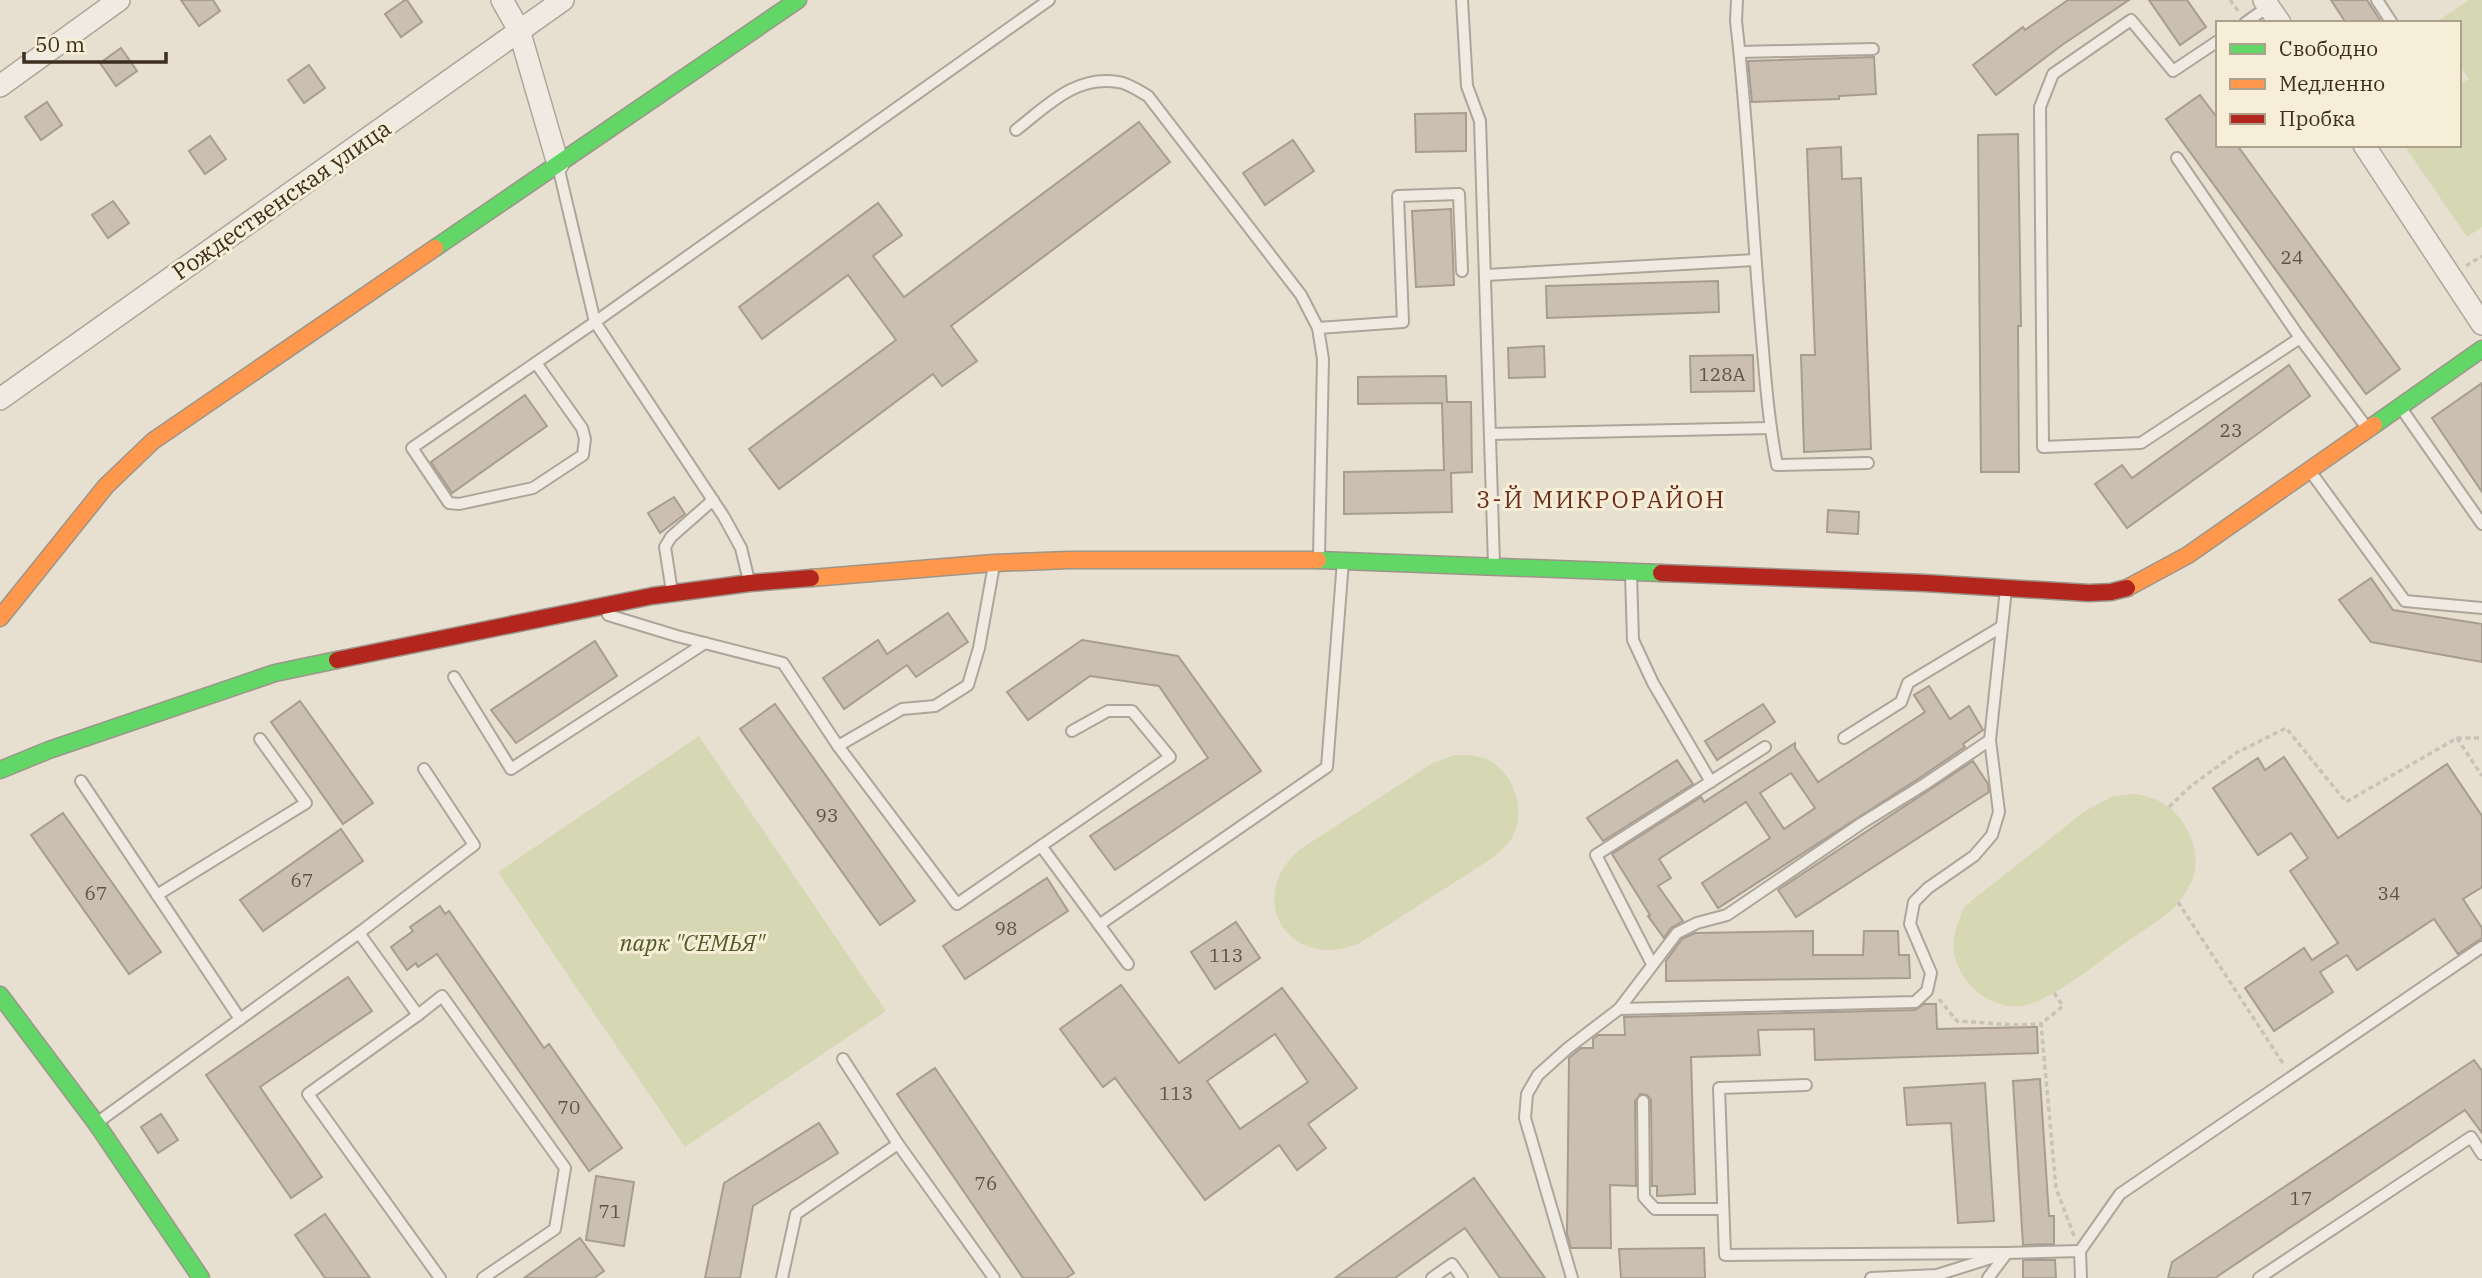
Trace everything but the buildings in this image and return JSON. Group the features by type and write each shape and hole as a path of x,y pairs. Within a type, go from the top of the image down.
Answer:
{"street":[{"path":"0,86 119,0"},
{"path":"502,0 519,30 558,164"},
{"name":"Рождественская улица","path":"0,399 563,0"},
{"path":"0,618 106,486 153,441 798,0"},
{"path":"2365,147 2482,324"},
{"path":"0,770 49,750 275,673 672,593 750,583 1069,559 1343,559 2111,592 2131,587 2188,555 2482,349"},
{"path":"0,995 96,1123 201,1278"}],"lane":[{"path":"536,363 582,428 585,439 583,455 533,488 460,504 449,503 412,448 595,322 1049,0"},
{"path":"1462,0 1466,86 1480,121 1494,564"},
{"path":"1737,0 1736,21 1755,261 1770,428 1777,465 1868,463"},
{"path":"2377,0 2391,21"},
{"path":"2249,21 2271,10"},
{"path":"2216,42 2173,71 2131,20 2053,74 2040,107 2043,447 2141,443 2300,338"},
{"path":"1740,52 1873,49"},
{"path":"1016,130 1067,90 1093,81 1121,82 1148,96 1301,295 1318,328 1323,359 1319,559"},
{"path":"2177,158 2300,338 2367,428"},
{"path":"558,164 595,322 713,500 741,548 750,583"},
{"path":"1318,328 1403,322 1398,196 1459,194 1462,271"},
{"path":"1486,275 1755,261"},
{"path":"2400,406 2482,524"},
{"path":"1491,434 1770,428"},
{"path":"2309,470 2406,601 2482,608"},
{"path":"672,593 665,547 671,537 713,500"},
{"path":"1099,925 1327,767 1343,559"},
{"path":"838,746 902,709 935,706 968,685 979,648 994,563"},
{"path":"1631,571 1633,640 1653,683 1711,782"},
{"path":"1619,1009 1915,1002 1927,991 1931,973 1910,923 1914,902 1928,888 1973,856 1992,835 1999,812 1990,740 2006,589"},
{"path":"589,609 783,663 838,746 957,904 1170,757 1132,711 1108,711 1072,731"},
{"path":"1844,738 1901,702 1908,683 2001,627"},
{"path":"454,677 511,769 705,643"},
{"path":"157,895 306,803 260,739"},
{"path":"1572,1278 1525,1118 1527,1094 1538,1075 1567,1048 1619,1009 1677,933 1697,923 1727,915 1990,740"},
{"path":"1652,964 1596,855 1765,747"},
{"path":"96,1123 359,933 474,845 424,769"},
{"path":"81,782 240,1019"},
{"path":"1041,846 1128,964"},
{"path":"359,933 418,1014"},
{"path":"2081,1278 2080,1251 2120,1194 2482,947"},
{"path":"440,1278 308,1094 442,996 565,1168 555,1229 483,1278"},
{"path":"843,1059 898,1144 994,1278"},
{"path":"1806,1085 1719,1088 1725,1255 2080,1251"},
{"path":"1643,1101 1644,1197 1655,1209 1723,1209"},
{"path":"2259,1278 2471,1137 2482,1154"},
{"path":"782,1278 796,1214 898,1144"},
{"path":"1871,1278 1937,1275 2007,1253"},
{"path":"1988,1278 2007,1253"},
{"path":"1432,1278 1452,1264 1462,1278"}],"path":[{"path":"2169,807 2236,753 2286,728 2346,802 2457,738 2482,738"},
{"path":"2457,738 2482,776"},
{"path":"2178,902 2288,1071"},
{"path":"1927,991 1944,1003 1957,1021 2015,1025 2041,1024 2063,1006 2054,993"},
{"path":"2041,1024 2056,1188 2080,1251"}],"green space":[{"path":"2469,0 2482,0 2482,227 2467,237 2405,147 2461,147 2461,84 2469,79 2461,68 2461,21 2438,21"},
{"name":"парк \"СЕМЬЯ\"","path":"699,736 886,1011 685,1147 498,872"},
{"path":"1454,755 1488,760 1508,778 1517,798 1518,820 1508,843 1494,857 1360,943 1335,950 1313,948 1295,940 1282,926 1275,909 1275,889 1283,869 1299,850 1433,763"},
{"path":"2135,794 2153,798 2169,807 2184,824 2193,844 2193,878 2177,905 2163,918 2047,997 2033,1003 2013,1006 1990,1000 1977,992 1960,970 1954,952 1957,926 1965,906 2085,811 2113,796"}],"traffic: fast":[{"path":"435,248 798,0"},
{"path":"2374,425 2482,349"},
{"path":"1318,560 1661,573"},
{"path":"0,770 49,750 275,673 337,660"},
{"path":"0,995 96,1123 201,1278"}],"traffic: slow":[{"path":"0,618 106,486 153,441 435,248"},
{"path":"2127,588 2188,555 2374,425"},
{"path":"811,578 994,563 1069,560 1318,560"}],"traffic: jam":[{"path":"1661,573 1925,583 2089,593 2127,588"},
{"path":"337,660 652,596 811,578"}],"district":[{"name":"3-Й МИКРОРАЙОН","path":"1601,499"}]}
